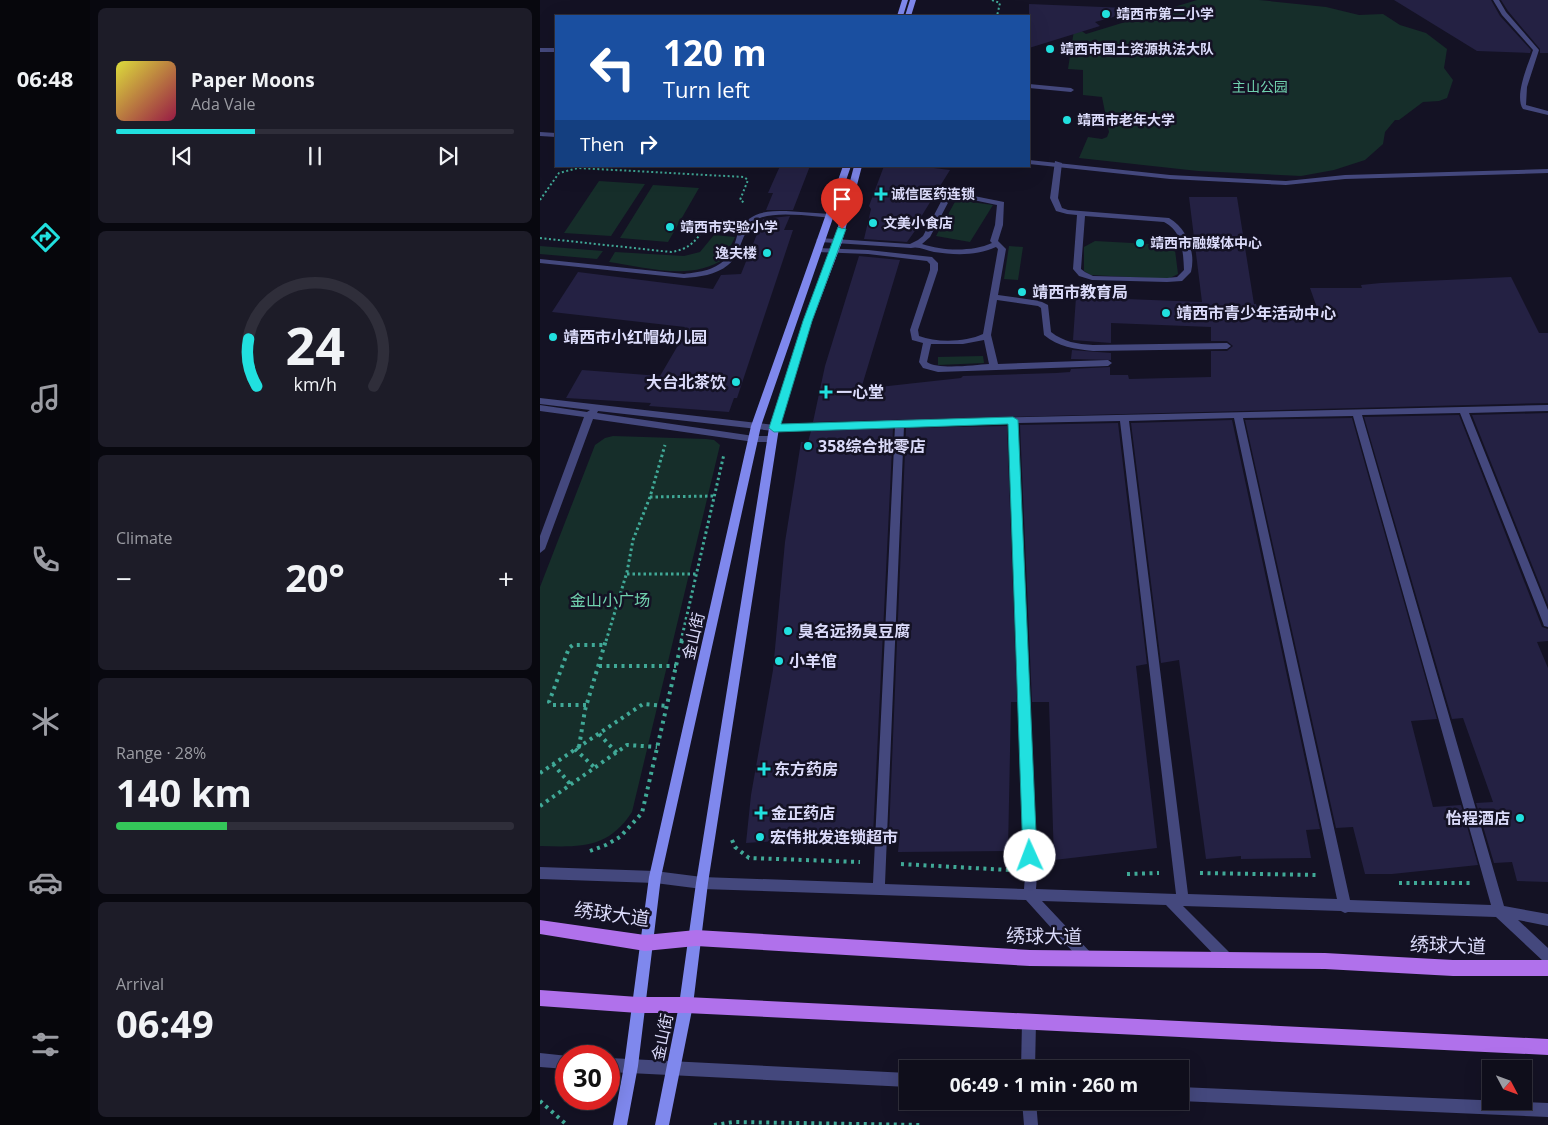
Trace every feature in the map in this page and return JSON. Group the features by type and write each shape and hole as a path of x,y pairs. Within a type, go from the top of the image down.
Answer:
{"main road":[{"path":"900,15 906,0"},
{"path":"908,15 913,0"},
{"name":"金山街","path":"620,1125 631,1066 645,943 655,877 756,426 847,167"},
{"name":"金山街","path":"662,1125 672,1067 686,1005 702,883 773,434 808,321 837,246 858,167"},
{"name":"绣球大道","path":"540,927 645,943 696,938 1030,958 1227,959 1325,961 1453,968 1548,968"},
{"path":"540,998 638,1005 686,1005 1548,1047"}],"street":[{"path":"1496,0 1504,14 1536,50 1524,87 1523,105 1525,108 1548,113"},
{"path":"540,50 555,50"},
{"path":"1030,86 1071,90"},
{"path":"540,134 555,135"},
{"path":"1030,162 1170,177 1286,183 1345,177 1548,171"},
{"path":"1058,164 1055,204 1059,209 1081,213 1166,220 1174,223 1184,234 1188,270 1179,279 1167,280 1092,278 1082,274 1077,269 1081,213"},
{"path":"819,245 911,246 926,237 947,198 960,195 1001,204 995,245"},
{"path":"540,261 684,276 717,269 732,258 750,220 770,214 845,217"},
{"path":"916,244 926,248 978,252 995,245"},
{"path":"994,366 987,335 1002,249 995,245"},
{"path":"837,246 918,257 934,263 934,270 913,336 920,342 977,341 987,335"},
{"path":"995,297 1040,304 1045,308 1046,333 1062,343 1072,346 1093,348 1227,346"},
{"path":"928,342 923,358 926,366 931,368 1108,363"},
{"path":"540,400 756,426 773,434"},
{"path":"540,549 590,414 598,406"},
{"path":"540,408 754,439 773,434 900,423 1548,408"},
{"path":"1463,410 1548,623"},
{"path":"1357,412 1499,912 1548,957"},
{"path":"1238,416 1345,907"},
{"path":"1124,418 1183,900"},
{"path":"1013,420 1031,876 1029,895 1087,958"},
{"path":"879,889 900,423"},
{"path":"540,873 655,877 702,883 1499,912 1548,920"},
{"path":"1168,900 1227,959"},
{"path":"1028,1060 1029,1022"},
{"path":"540,1060 555,1061"},
{"path":"620,1066 899,1080"},
{"path":"1189,1094 1548,1110"},
{"path":"1030,1110 1031,1125"}],"path":[{"path":"992,0 1000,3 997,15"},
{"path":"540,200 559,173 578,168 744,177 748,180 740,200 747,204"},
{"path":"540,238 671,252 690,247 706,225 713,222 750,220"},
{"path":"577,748 586,705 626,574 633,540 673,426"},
{"path":"584,852 610,844 634,824 642,812 728,434"},
{"path":"650,496 714,496"},
{"path":"626,574 697,574"},
{"path":"586,705 551,704 549,702 569,648 573,646 604,645"},
{"path":"599,666 676,666"},
{"path":"540,773 643,704 667,706"},
{"path":"599,734 617,753"},
{"path":"540,806 628,745 657,746"},
{"path":"577,748 595,768"},
{"path":"553,764 571,785"},
{"path":"540,799 544,803"},
{"path":"733,830 732,840 735,847 749,858 1007,870 1031,876"},
{"path":"1181,872 1338,875"},
{"path":"1396,883 1492,883"},
{"path":"540,1101 547,1105 567,1125"},
{"path":"714,1125 734,1122 922,1125"}],"green space":[{"name":"主山公园","path":"1197,0 1259,0 1326,7 1359,15 1383,14 1400,25 1426,33 1447,49 1444,68 1453,80 1447,98 1439,101 1423,102 1399,120 1395,120 1385,132 1383,144 1365,160 1334,170 1301,176 1198,171 1079,158 1088,137 1102,139 1107,137 1109,132 1102,97 1083,95 1083,70 1068,69 1074,30 1077,28 1086,34"},
{"path":"599,181 645,184 611,236 564,233"},
{"path":"653,185 699,188 668,242 620,238"},
{"path":"956,200 993,205 970,242 936,236"},
{"path":"714,235 735,237 725,258 712,265 698,269 668,271 609,262 615,252 684,256 700,252"},
{"path":"1095,241 1168,245 1175,250 1178,274 1168,279 1091,275 1084,271 1084,247"},
{"path":"540,246 603,251 597,259 540,254"},
{"path":"1009,246 1023,247 1018,280 1004,279"},
{"path":"983,356 984,363 938,365 938,357"},
{"name":"金山小广场","path":"613,436 706,439 714,440 720,445 632,812 623,824 603,839 580,845 540,846 540,587 595,445 605,438"}],"building":[{"path":"1394,0 1491,0 1500,16 1531,50 1530,53 1477,51"},
{"path":"1501,0 1548,0 1548,53 1540,53 1540,49"},
{"path":"1029,4 1127,8 1128,13 1095,22 1100,26 1030,48"},
{"path":"780,167 810,167 793,210 766,210 773,193 768,193"},
{"path":"884,167 926,167 950,170 907,242 864,239 871,209 869,206"},
{"path":"1189,197 1237,197 1254,304 1256,304 1257,308 1317,308 1310,288 1362,288 1361,285 1381,283 1511,277 1539,333 1548,333 1548,403 813,422 825,366 859,256 900,260 861,389 961,378 963,376 1056,373 1070,372 1071,369 1110,367 1110,375 1128,375 1129,379 1211,377 1211,351 1227,351 1233,346 1227,341 1211,341 1211,327 1111,323 1111,343 1073,340 1076,297 1202,302"},
{"path":"790,216 784,230 793,230 737,398 734,398 729,412 649,406 651,403 566,398 582,370 660,376 687,330 683,330 685,327 552,312 578,272 713,289 721,275 741,274 763,219"},
{"path":"1072,350 1111,353 1111,360 1071,359"},
{"path":"1548,413 1548,605 1472,415"},
{"path":"1459,415 1542,627 1548,629 1548,641 1537,642 1548,668 1548,882 1517,881 1512,862 1494,863 1476,803 1493,802 1463,718 1452,719 1364,417"},
{"path":"1352,418 1437,719 1411,721 1433,807 1461,805 1478,865 1392,874 1365,874 1353,827 1336,828 1245,420"},
{"path":"1232,420 1320,829 1306,830 1311,858 1241,859 1241,856 1206,859 1179,660 1161,663 1131,423"},
{"path":"1118,423 1147,664 1136,666 1157,848 1054,860 1049,702 1032,702 1020,425"},
{"path":"1007,426 1017,702 1011,702 1008,851 898,852 900,832 889,833 906,428"},
{"path":"893,428 873,835 746,843 751,795 773,670 785,542 801,442 808,442 811,431"}],"place":[{"name":"靖西市第二小学","path":"1106,14"},
{"name":"靖西市国土资源执法大队","path":"1050,49"},
{"name":"靖西市老年大学","path":"1067,120"},
{"name":"诚信医药连锁","path":"881,194"},
{"name":"文美小食店","path":"873,223"},
{"name":"靖西市实验小学","path":"670,227"},
{"name":"靖西市融媒体中心","path":"1140,243"},
{"name":"逸夫楼","path":"767,253"},
{"name":"靖西市教育局","path":"1022,292"},
{"name":"靖西市青少年活动中心","path":"1166,313"},
{"name":"靖西市小红帽幼儿园","path":"553,337"},
{"name":"大台北茶饮","path":"736,382"},
{"name":"一心堂","path":"826,392"},
{"name":"358综合批零店","path":"808,446"},
{"name":"臭名远扬臭豆腐","path":"788,631"},
{"name":"小羊倌","path":"779,661"},
{"name":"东方药房","path":"764,769"},
{"name":"金正药店","path":"761,813"},
{"name":"怡程酒店","path":"1520,818"},
{"name":"宏伟批发连锁超市","path":"760,837"}],"route":[{"path":"842,229 808,321 774,428 1013,420 1030,856"}]}
